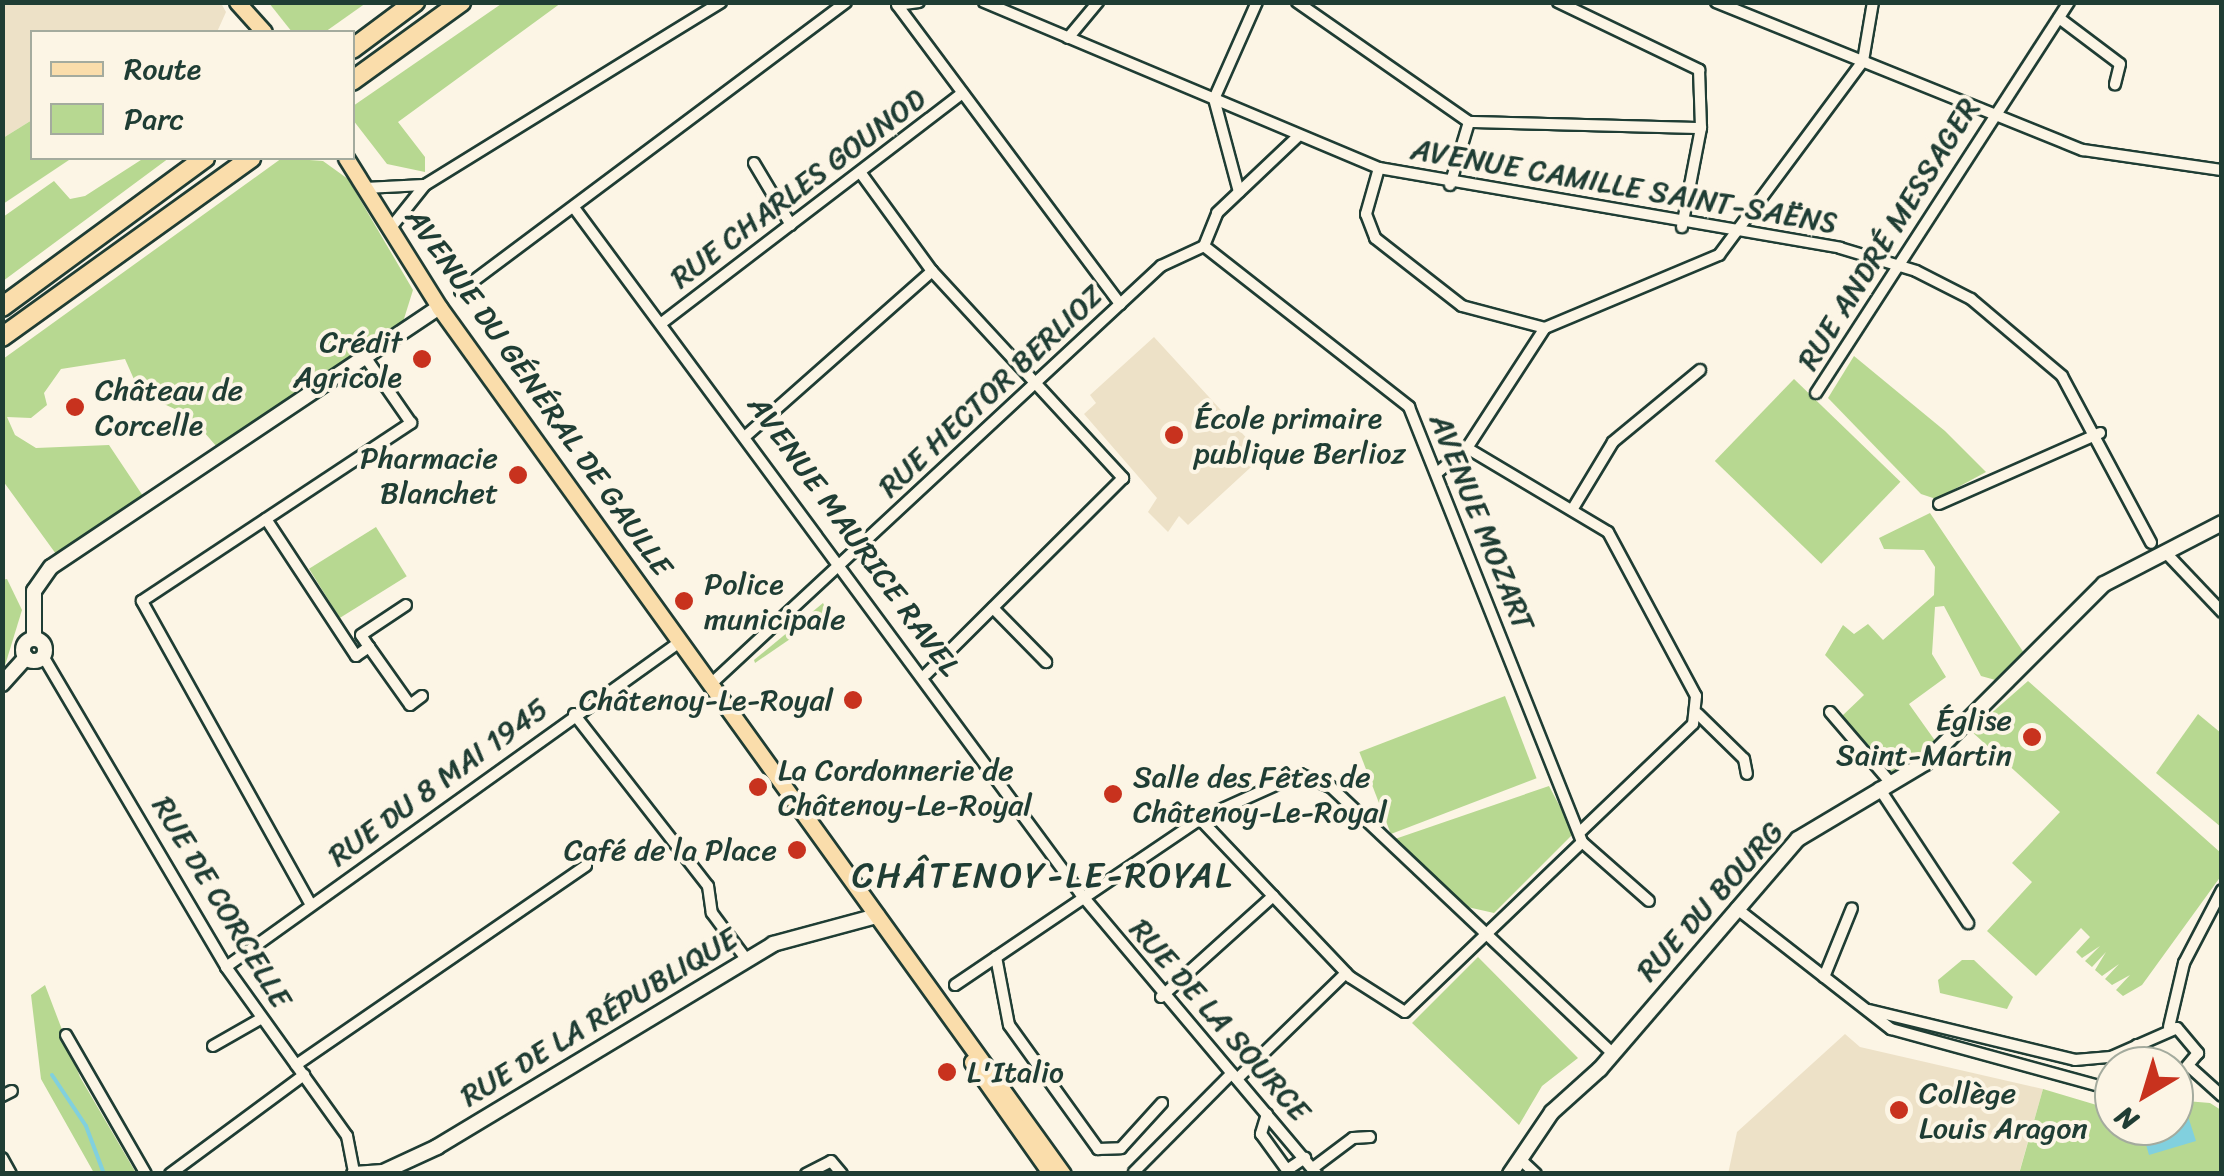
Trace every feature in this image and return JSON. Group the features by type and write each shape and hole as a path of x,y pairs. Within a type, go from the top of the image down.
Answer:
{"highway":[{"path":"355,47 415,2"},
{"path":"355,80 461,2"},
{"path":"2,307 202,160"},
{"path":"2,336 249,160"}],"main road":[{"path":"236,2 262,30"},
{"path":"250,2 263,30"},
{"name":"AVENUE DU GÉNÉRAL DE GAULLE","path":"347,160 439,307 712,682 877,916 1051,1174"},
{"name":"AVENUE DU GÉNÉRAL DE GAULLE","path":"934,999 1063,1174"}],"street":[{"path":"389,230 425,185 721,2"},
{"path":"460,291 575,209 846,2"},
{"name":"AVENUE CAMILLE SAINT-SAËNS","path":"984,2 1297,137 1379,168 1450,184 1896,262 1971,299 2037,351 2100,434 2151,543"},
{"path":"1068,38 1098,2"},
{"path":"1238,192 1214,99 1258,2"},
{"path":"1297,2 1469,122 1701,128"},
{"path":"1558,2 1699,70 1701,128 1682,226"},
{"path":"1716,2 2098,154 2222,170"},
{"path":"1437,472 1467,448 1546,328 1708,263 1754,217 1863,61 1873,2"},
{"name":"RUE ANDRÉ MESSAGER","path":"1816,393 1896,262 2070,2"},
{"path":"896,4 917,4 912,24"},
{"path":"896,4 1120,304"},
{"path":"2059,18 2120,64 2114,84"},
{"name":"RUE CHARLES GOUNOD","path":"663,322 963,93"},
{"path":"1450,184 1469,122"},
{"path":"1204,246 1210,222 1297,137"},
{"path":"754,163 791,225"},
{"path":"1379,168 1366,214 1375,238 1462,306 1546,328"},
{"path":"860,172 932,271 1037,384 1122,485 926,674"},
{"path":"365,188 425,185"},
{"path":"398,189 408,206"},
{"name":"AVENUE MAURICE RAVEL","path":"575,209 926,674 1085,900"},
{"path":"1754,217 1758,237"},
{"name":"RUE HECTOR BERLIOZ","path":"712,682 844,564 1161,266 1204,246"},
{"name":"AVENUE MOZART","path":"1204,246 1401,396 1437,472 1582,837"},
{"path":"748,434 932,271"},
{"path":"2,684 26,657 34,639 34,592 51,567 439,307"},
{"path":"312,905 142,601 412,423 366,358"},
{"path":"1572,510 1614,442 1700,370"},
{"path":"1939,504 2100,434"},
{"path":"1467,448 1572,510 1614,540 1698,714 1744,759 1747,774"},
{"path":"266,519 356,656 369,647"},
{"name":"RUE DU BOURG","path":"1510,1174 1552,1112 1613,1054 1798,839 1924,763 2104,584 2168,555 2222,524"},
{"path":"2168,555 2222,612"},
{"path":"406,605 361,635 410,704 422,696"},
{"path":"993,608 1046,662"},
{"path":"26,657 43,656 34,639"},
{"name":"RUE DU 8 MAI 1945","path":"226,966 681,640"},
{"name":"RUE DE CORCELLE","path":"43,656 226,966 347,1136 354,1173"},
{"path":"1830,712 1884,785 1968,923"},
{"path":"574,714 708,886 712,913 746,958"},
{"path":"1200,819 1346,973 1411,1010 1492,933 1698,714"},
{"path":"955,985 1049,915 1085,900 1200,819 1282,777 1315,777 1461,917 1492,933 1613,1054"},
{"path":"1582,837 1649,901"},
{"path":"296,1065 586,866"},
{"path":"1863,1008 2075,1060 2138,1044 2168,1027 2184,964 2222,890"},
{"path":"1161,997 1274,896"},
{"name":"RUE DE LA SOURCE","path":"1085,900 1161,997 1312,1166"},
{"path":"1736,908 1890,1029 2094,1085"},
{"path":"1824,977 1852,908"},
{"name":"RUE DE LA RÉPUBLIQUE","path":"354,1173 420,1156 746,958 877,916"},
{"path":"996,957 1009,1025 1098,1148 1122,1148 1162,1103"},
{"path":"1134,1172 1346,973"},
{"path":"214,1046 262,1018"},
{"path":"2168,1027 2196,1045 2194,1057"},
{"path":"66,1034 146,1174"},
{"path":"2194,1071 2222,1096"},
{"path":"170,1174 304,1075"},
{"path":"1267,1114 1261,1134 1287,1170 1312,1166 1353,1138 1370,1137"},
{"path":"2,1158 11,1174"},
{"path":"1522,1160 1536,1174"},
{"path":"806,1174 830,1161 842,1174"}],"shaded area":[{"path":"3,3 221,3 226,12 218,30 30,30 30,121 3,138"},
{"name":"École primaire publique Berlioz","path":"1154,337 1263,456 1188,525 1179,516 1168,532 1148,512 1157,498 1084,414 1096,403 1090,395"},
{"name":"Collège Louis Aragon","path":"1845,1034 1860,1047 2043,1089 2019,1173 1728,1174 1737,1132"}],"green space":[{"path":"504,2 561,3 398,122 425,157 425,172 387,164 355,123 355,105"},
{"path":"269,3 366,3 328,30 290,30"},
{"path":"30,121 30,160 69,160 3,204 3,138"},
{"path":"141,160 166,160 3,281 3,217 54,181 70,199 85,196"},
{"path":"279,160 323,161 348,179 413,290 403,322 217,447 190,416 140,393 125,359 61,369 44,393 47,405 31,418 7,417 15,435 36,448 109,445 143,496 56,554 3,481 3,359"},
{"path":"1854,356 1945,431 1986,472 1936,499 1921,494 1828,398"},
{"path":"1794,379 1900,482 1821,564 1715,461"},
{"path":"1930,513 2024,653 1999,681 1981,676 1944,606 1935,607 1932,654 1946,677 1909,704 1936,742 1892,772 1842,716 1864,695 1825,655 1843,625 1854,634 1868,624 1883,640 1934,595 1935,567 1924,550 1884,549 1879,538"},
{"path":"376,527 407,576 340,618 309,569"},
{"path":"7,579 22,610 3,672 2,580"},
{"path":"823,603 828,613 755,663 754,660"},
{"path":"2028,681 2221,853 2221,876 2142,985 2123,996 2116,990 2130,975 2112,985 2105,979 2119,964 2102,976 2095,970 2106,952 2092,967 2085,961 2100,946 2082,958 2076,952 2090,937 2081,928 2036,976 1987,931 2032,882 2012,863 2060,812 1971,731"},
{"path":"1505,696 1537,778 1391,834 1359,752"},
{"path":"2198,714 2221,733 2221,827 2156,773"},
{"path":"1549,786 1574,833 1494,913 1463,906 1395,839"},
{"path":"1478,957 1578,1058 1542,1086 1519,1125 1412,1023"},
{"path":"1962,960 1974,960 2013,997 2007,1009 1940,993 1938,980"},
{"path":"45,985 80,1077 136,1173 94,1173 41,1079 31,995"},
{"path":"2043,1089 2094,1104 2094,1146 2194,1146 2194,1102 2210,1103 2221,1110 2221,1173 2019,1174"}],"water":[{"path":"2146,1146 2179,1146 2149,1155"}],"waterway":[{"path":"52,1075 86,1126 104,1174"}],"place":[{"name":"Crédit Agricole","path":"422,359"},
{"name":"Château de Corcelle","path":"75,407"},
{"name":"École primaire publique Berlioz","path":"1174,435"},
{"name":"Pharmacie Blanchet","path":"518,475"},
{"name":"Police municipale","path":"684,601"},
{"name":"Châtenoy-Le-Royal","path":"853,700"},
{"name":"Église Saint-Martin","path":"2032,737"},
{"name":"La Cordonnerie de Châtenoy-Le-Royal","path":"758,787"},
{"name":"Salle des Fêtes de Châtenoy-Le-Royal","path":"1113,794"},
{"name":"Café de la Place","path":"797,850"},
{"name":"L'Italio","path":"947,1072"},
{"name":"Collège Louis Aragon","path":"1899,1110"}],"district":[{"name":"CHÂTENOY-LE-ROYAL","path":"1043,875"}]}
